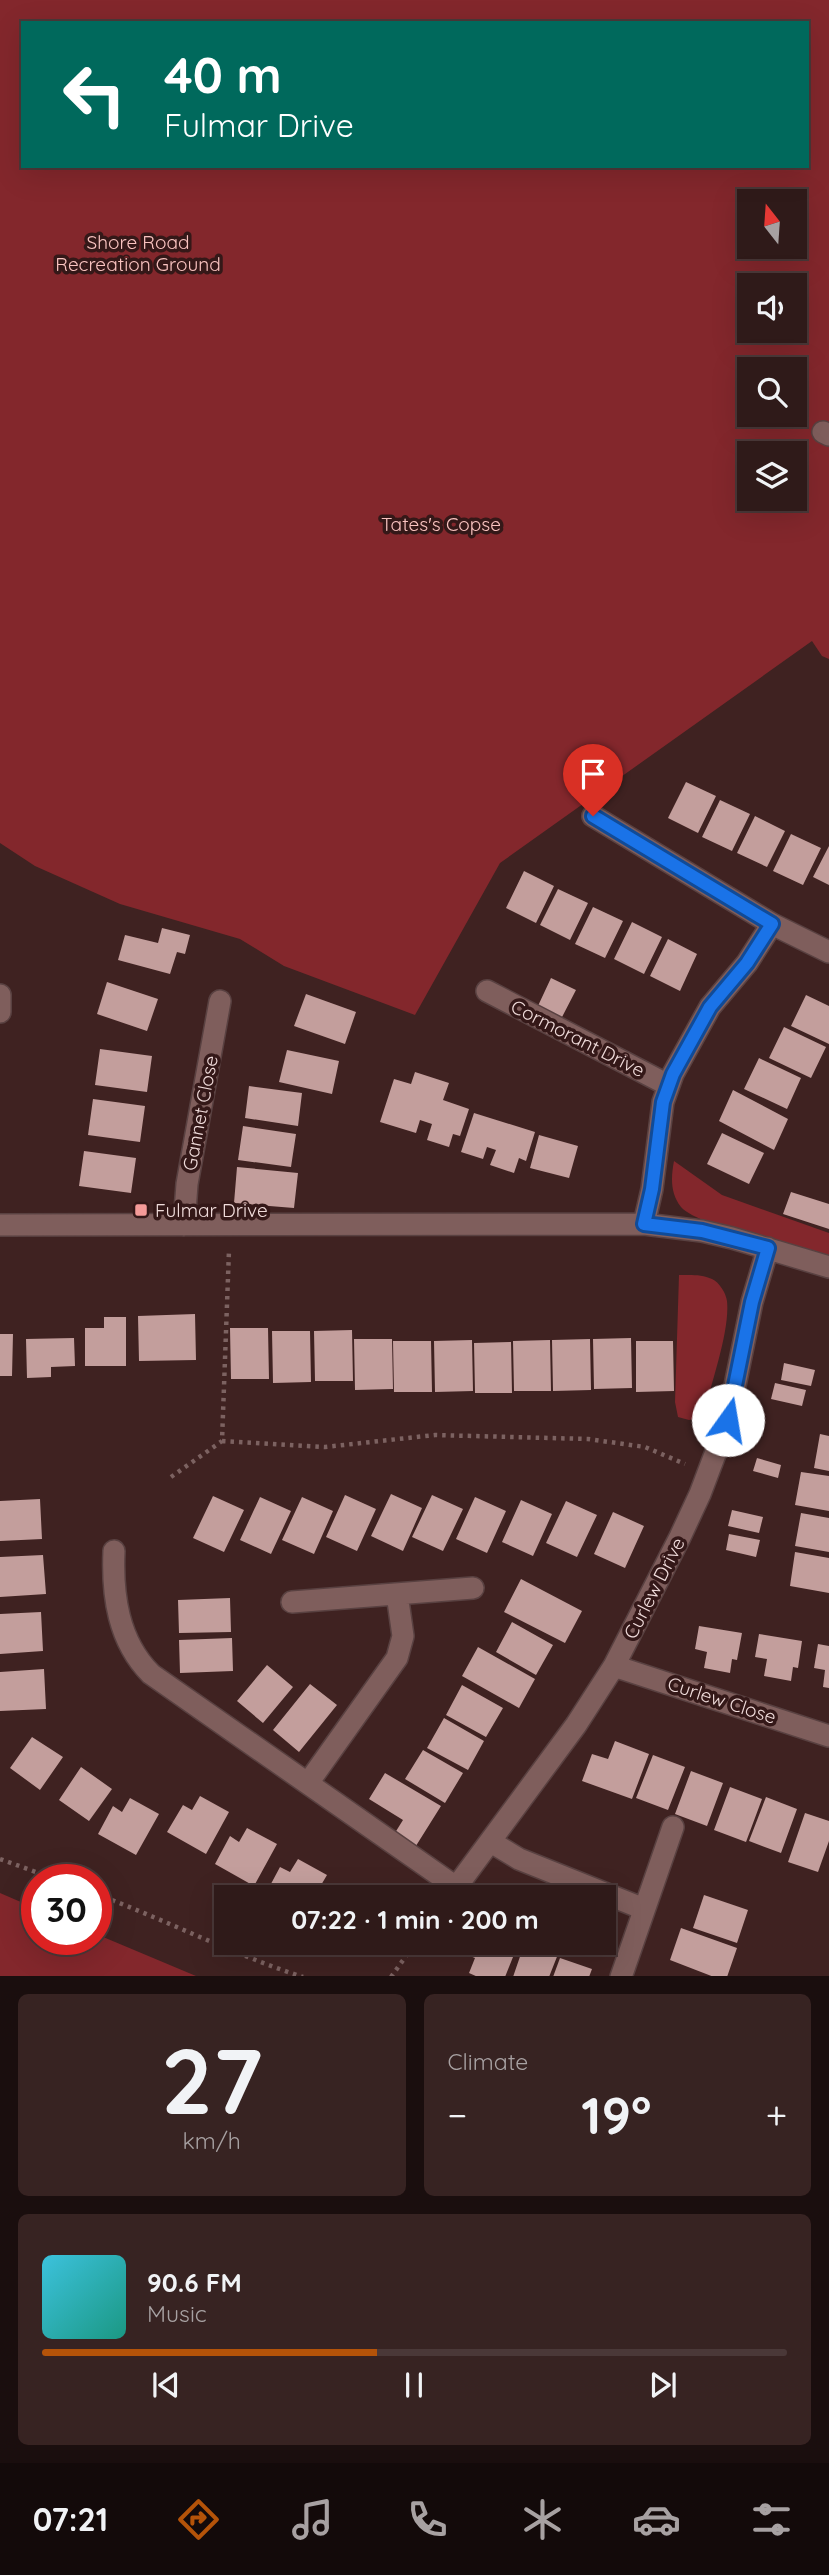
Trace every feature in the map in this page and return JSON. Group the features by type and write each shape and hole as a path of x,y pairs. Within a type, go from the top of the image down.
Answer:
{"street":[{"path":"593,816 772,924 829,952"},
{"name":"Cormorant Drive","path":"644,1224 668,1085 710,1007 747,963 772,924"},
{"name":"Cormorant Drive","path":"487,991 668,1085"},
{"path":"0,995 0,1012"},
{"name":"Gannet Close","path":"184,1225 187,1184 220,1001"},
{"path":"0,1225 644,1224 702,1231 829,1266"},
{"name":"Curlew Drive","path":"457,1885 576,1725 614,1666 680,1537 728,1420 752,1302 768,1248"},
{"name":"Curlew Drive","path":"114,1551 113,1589 116,1605 126,1638 140,1663 151,1674 308,1783 443,1885"},
{"path":"292,1602 473,1588"},
{"path":"308,1783 397,1658 403,1636 397,1594"},
{"name":"Curlew Close","path":"614,1666 829,1736"},
{"path":"621,1976 673,1827"},
{"path":"491,1842 519,1859 644,1909"}],"path":[{"path":"222,1441 230,1225"},
{"path":"172,1477 222,1441 325,1447 435,1435 588,1438 645,1447 707,1476"},
{"path":"0,1859 21,1867"},
{"path":"112,1900 265,1965 303,1976"},
{"path":"391,1976 406,1955"}],"green space":[{"name":"Tates's Copse","path":"0,0 829,0 829,659 822,656 812,641 500,863 415,1015 284,966 240,939 120,904 35,866 0,843"},
{"path":"674,1161 722,1195 829,1233 829,1259 750,1237 691,1214 681,1207 673,1191"},
{"path":"679,1275 712,1279 722,1288 727,1301 726,1326 705,1410 701,1418 689,1420 678,1417 675,1402"},
{"path":"0,1893 21,1902 21,1955 112,1955 112,1941 196,1976 0,1976"}],"building":[{"path":"686,782 716,796 698,833 668,818"},
{"path":"720,800 750,814 732,851 702,837"},
{"path":"755,816 785,831 767,867 737,853"},
{"path":"791,834 821,848 803,885 773,871"},
{"path":"829,846 829,885 813,877"},
{"path":"524,871 554,886 536,923 506,908"},
{"path":"558,889 588,903 570,940 540,925"},
{"path":"593,907 623,921 605,958 575,944"},
{"path":"632,922 662,937 644,974 614,959"},
{"path":"162,928 190,935 185,954 177,952 170,974 118,960 125,935 158,943"},
{"path":"668,939 697,954 680,991 650,976"},
{"path":"551,978 576,990 561,1019 537,1008"},
{"path":"107,982 158,999 147,1031 97,1014"},
{"path":"306,994 356,1012 345,1044 294,1026"},
{"path":"806,995 829,1006 829,1044 791,1026"},
{"path":"784,1027 826,1047 811,1078 769,1058"},
{"path":"100,1049 152,1056 147,1092 95,1085"},
{"path":"287,1050 339,1061 332,1094 279,1082"},
{"path":"759,1058 801,1078 787,1109 744,1089"},
{"path":"415,1072 449,1083 443,1100 469,1109 460,1136 453,1134 449,1147 427,1140 432,1124 420,1120 416,1133 380,1122 394,1079 411,1084"},
{"path":"249,1086 302,1093 298,1126 245,1118"},
{"path":"733,1090 788,1119 774,1150 719,1121"},
{"path":"93,1099 145,1106 140,1142 88,1135"},
{"path":"474,1113 535,1132 526,1161 519,1158 514,1173 490,1165 496,1150 487,1147 483,1159 461,1152"},
{"path":"243,1126 296,1134 291,1167 238,1160"},
{"path":"722,1133 764,1153 749,1184 707,1164"},
{"path":"539,1135 578,1146 569,1178 530,1168"},
{"path":"84,1151 136,1158 131,1193 79,1186"},
{"path":"237,1167 298,1173 294,1208 234,1203"},
{"path":"791,1192 829,1204 829,1229 783,1214"},
{"path":"195,1314 196,1360 139,1361 138,1316"},
{"path":"104,1317 126,1317 126,1366 85,1366 85,1328 104,1328"},
{"path":"230,1328 268,1328 269,1379 231,1379"},
{"path":"352,1330 353,1381 315,1381 314,1331"},
{"path":"272,1331 310,1331 311,1382 273,1383"},
{"path":"0,1334 13,1334 12,1376 0,1376"},
{"path":"74,1338 75,1366 51,1367 51,1377 27,1378 26,1339"},
{"path":"631,1338 632,1388 594,1389 593,1339"},
{"path":"354,1339 392,1339 393,1389 355,1390"},
{"path":"590,1339 591,1390 553,1391 552,1340"},
{"path":"472,1340 473,1391 435,1392 434,1341"},
{"path":"550,1340 551,1391 514,1391 513,1341"},
{"path":"393,1341 431,1341 432,1392 394,1392"},
{"path":"636,1341 673,1341 674,1391 636,1392"},
{"path":"511,1342 512,1393 475,1393 474,1343"},
{"path":"784,1363 815,1370 811,1386 781,1380"},
{"path":"775,1383 806,1390 802,1406 771,1399"},
{"path":"820,1434 829,1436 829,1471 814,1468"},
{"path":"757,1458 781,1465 778,1478 753,1471"},
{"path":"801,1472 829,1476 829,1511 795,1505"},
{"path":"391,1494 422,1508 403,1551 371,1536"},
{"path":"345,1495 376,1509 357,1551 326,1537"},
{"path":"432,1495 463,1509 443,1551 412,1537"},
{"path":"213,1496 244,1510 224,1552 193,1538"},
{"path":"260,1497 291,1511 271,1554 240,1540"},
{"path":"302,1497 333,1511 314,1554 282,1540"},
{"path":"475,1497 506,1511 487,1553 456,1539"},
{"path":"40,1499 42,1539 0,1541 0,1501"},
{"path":"521,1500 552,1514 533,1556 502,1542"},
{"path":"566,1501 597,1515 577,1557 546,1543"},
{"path":"732,1510 763,1517 759,1533 728,1526"},
{"path":"613,1512 644,1526 625,1568 594,1554"},
{"path":"801,1513 829,1518 829,1552 795,1546"},
{"path":"729,1534 760,1540 756,1557 726,1550"},
{"path":"795,1552 829,1558 829,1593 790,1586"},
{"path":"43,1555 46,1594 0,1597 0,1557"},
{"path":"521,1579 582,1611 565,1643 504,1612"},
{"path":"230,1598 231,1632 179,1633 178,1600"},
{"path":"41,1612 43,1651 0,1654 0,1614"},
{"path":"512,1622 553,1645 536,1675 496,1652"},
{"path":"699,1626 742,1633 737,1660 732,1659 730,1673 704,1668 707,1652 695,1649"},
{"path":"759,1634 802,1641 798,1668 793,1667 791,1681 764,1676 767,1659 755,1657"},
{"path":"232,1638 233,1671 180,1673 179,1640"},
{"path":"818,1644 829,1646 829,1688 823,1687 825,1670 814,1668"},
{"path":"478,1647 535,1679 519,1708 462,1676"},
{"path":"267,1665 293,1687 263,1723 237,1701"},
{"path":"44,1669 46,1709 0,1711 0,1672"},
{"path":"310,1684 337,1705 299,1752 273,1730"},
{"path":"462,1685 503,1708 486,1737 446,1715"},
{"path":"444,1718 484,1741 468,1770 427,1748"},
{"path":"32,1737 63,1757 40,1790 10,1768"},
{"path":"615,1741 649,1754 632,1799 582,1781 592,1754 608,1759"},
{"path":"423,1750 463,1773 445,1803 405,1779"},
{"path":"653,1755 685,1767 668,1810 636,1798"},
{"path":"81,1767 112,1789 89,1821 59,1800"},
{"path":"691,1771 723,1783 707,1826 675,1814"},
{"path":"385,1773 441,1806 414,1849 393,1836 403,1820 369,1799"},
{"path":"730,1787 762,1799 746,1842 714,1830"},
{"path":"200,1796 229,1812 206,1854 167,1832 183,1805 192,1810"},
{"path":"766,1797 797,1809 781,1853 749,1841"},
{"path":"130,1798 159,1814 136,1855 98,1834 113,1806 122,1812"},
{"path":"805,1813 829,1821 829,1841 818,1872 788,1862"},
{"path":"247,1828 277,1844 255,1885 215,1864 230,1836 239,1842"},
{"path":"298,1859 327,1875 321,1885 270,1885 280,1867 290,1872"},
{"path":"704,1895 748,1910 737,1943 693,1928"},
{"path":"681,1928 737,1948 727,1976 711,1976 670,1960"},
{"path":"468,1955 514,1955 505,1976 476,1976 469,1973 475,1958"},
{"path":"521,1955 558,1955 549,1976 513,1976"},
{"path":"560,1958 592,1969 589,1976 553,1976"}],"place":[{"name":"Fulmar Drive","path":"141,1210"}],"route":[{"path":"593,816 772,924 747,963 710,1007 673,1074 663,1102 652,1189 644,1224 702,1231 768,1248 752,1302 728,1420"}],"park label":[{"name":"Shore Road Recreation Ground","path":"138,253"}]}
